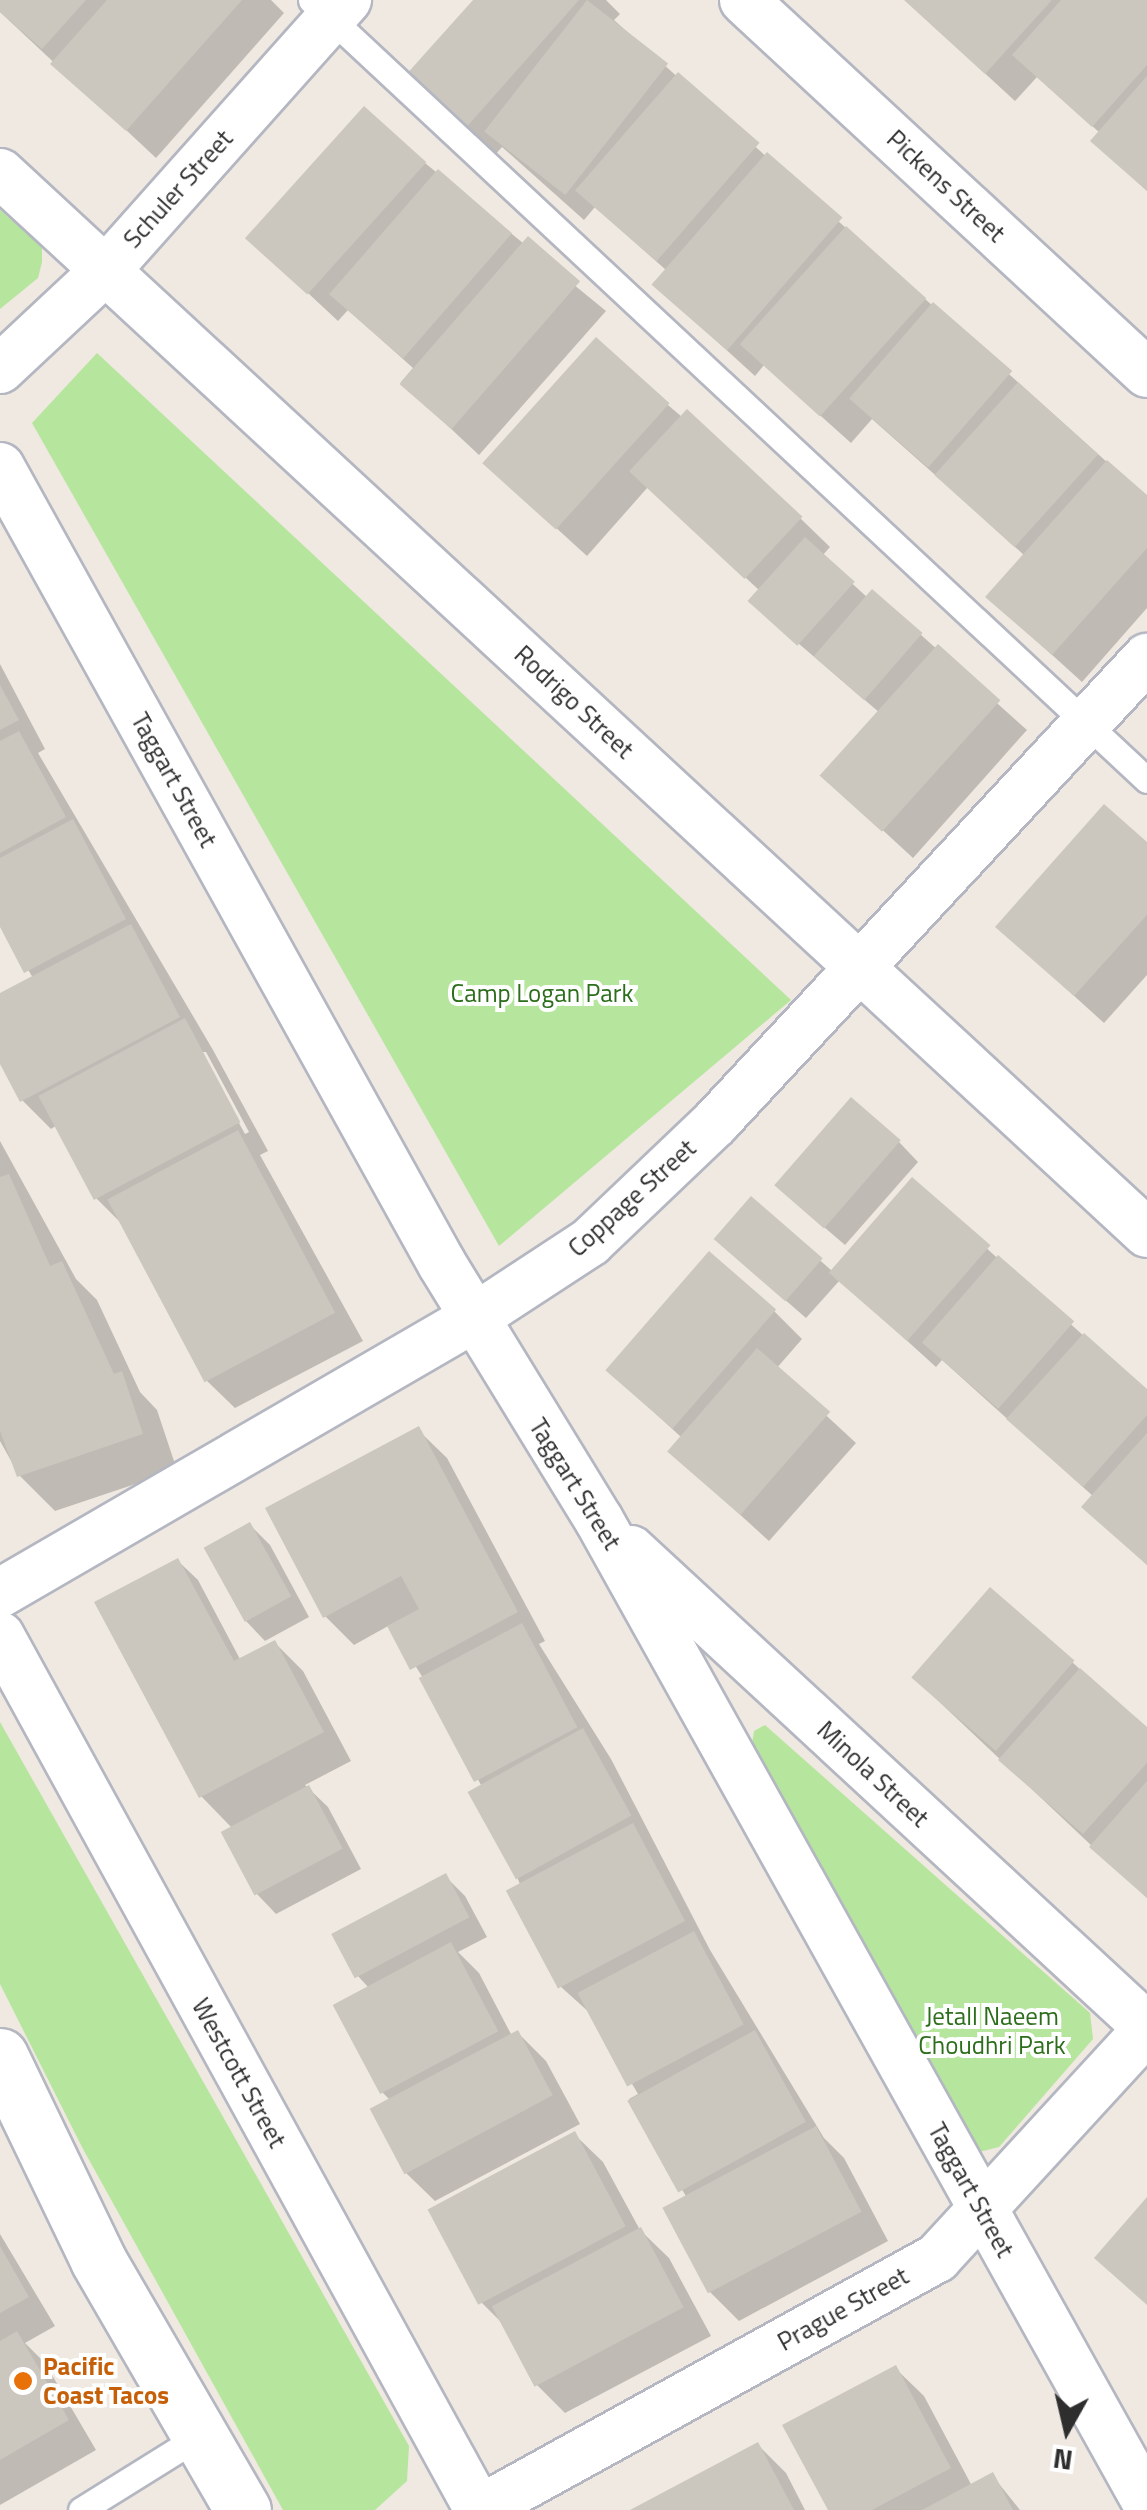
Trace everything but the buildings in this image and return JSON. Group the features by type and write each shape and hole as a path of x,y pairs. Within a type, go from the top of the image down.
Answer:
{"main road":[{"path":"0,2056 98,2260 243,2510"}],"street":[{"name":"Pickens Street","path":"744,0 1147,373"},
{"name":"Schuler Street","path":"0,369 107,269 329,6"},
{"name":"Rodrigo Street","path":"0,174 1147,1233"},
{"name":"Taggart Street","path":"0,466 474,1318 599,1520 1147,2503"},
{"name":"Coppage Street","path":"0,1594 474,1318 590,1242 861,969 1084,721 1147,658"},
{"name":"Minola Street","path":"599,1520 1147,2029"},
{"name":"Westcott Street","path":"0,1636 479,2510"},
{"name":"Prague Street","path":"479,2510 938,2258 979,2207 1147,2029"}],"lane":[{"path":"329,6 1147,780"},
{"path":"81,2510 200,2436"}],"green space":[{"path":"0,210 42,246 42,262 38,278 0,309"},
{"name":"Camp Logan Park","path":"97,353 791,1000 499,1246 32,423"},
{"path":"0,1722 409,2446 407,2481 375,2510 283,2510 83,2149 0,1984"},
{"name":"Jetall Naeem Choudhri Park","path":"765,1725 1090,2013 1093,2039 999,2147 975,2153 958,2138 752,1744 754,1731"}],"place":[{"name":"Pacific Coast Tacos","path":"23,2381"}]}
